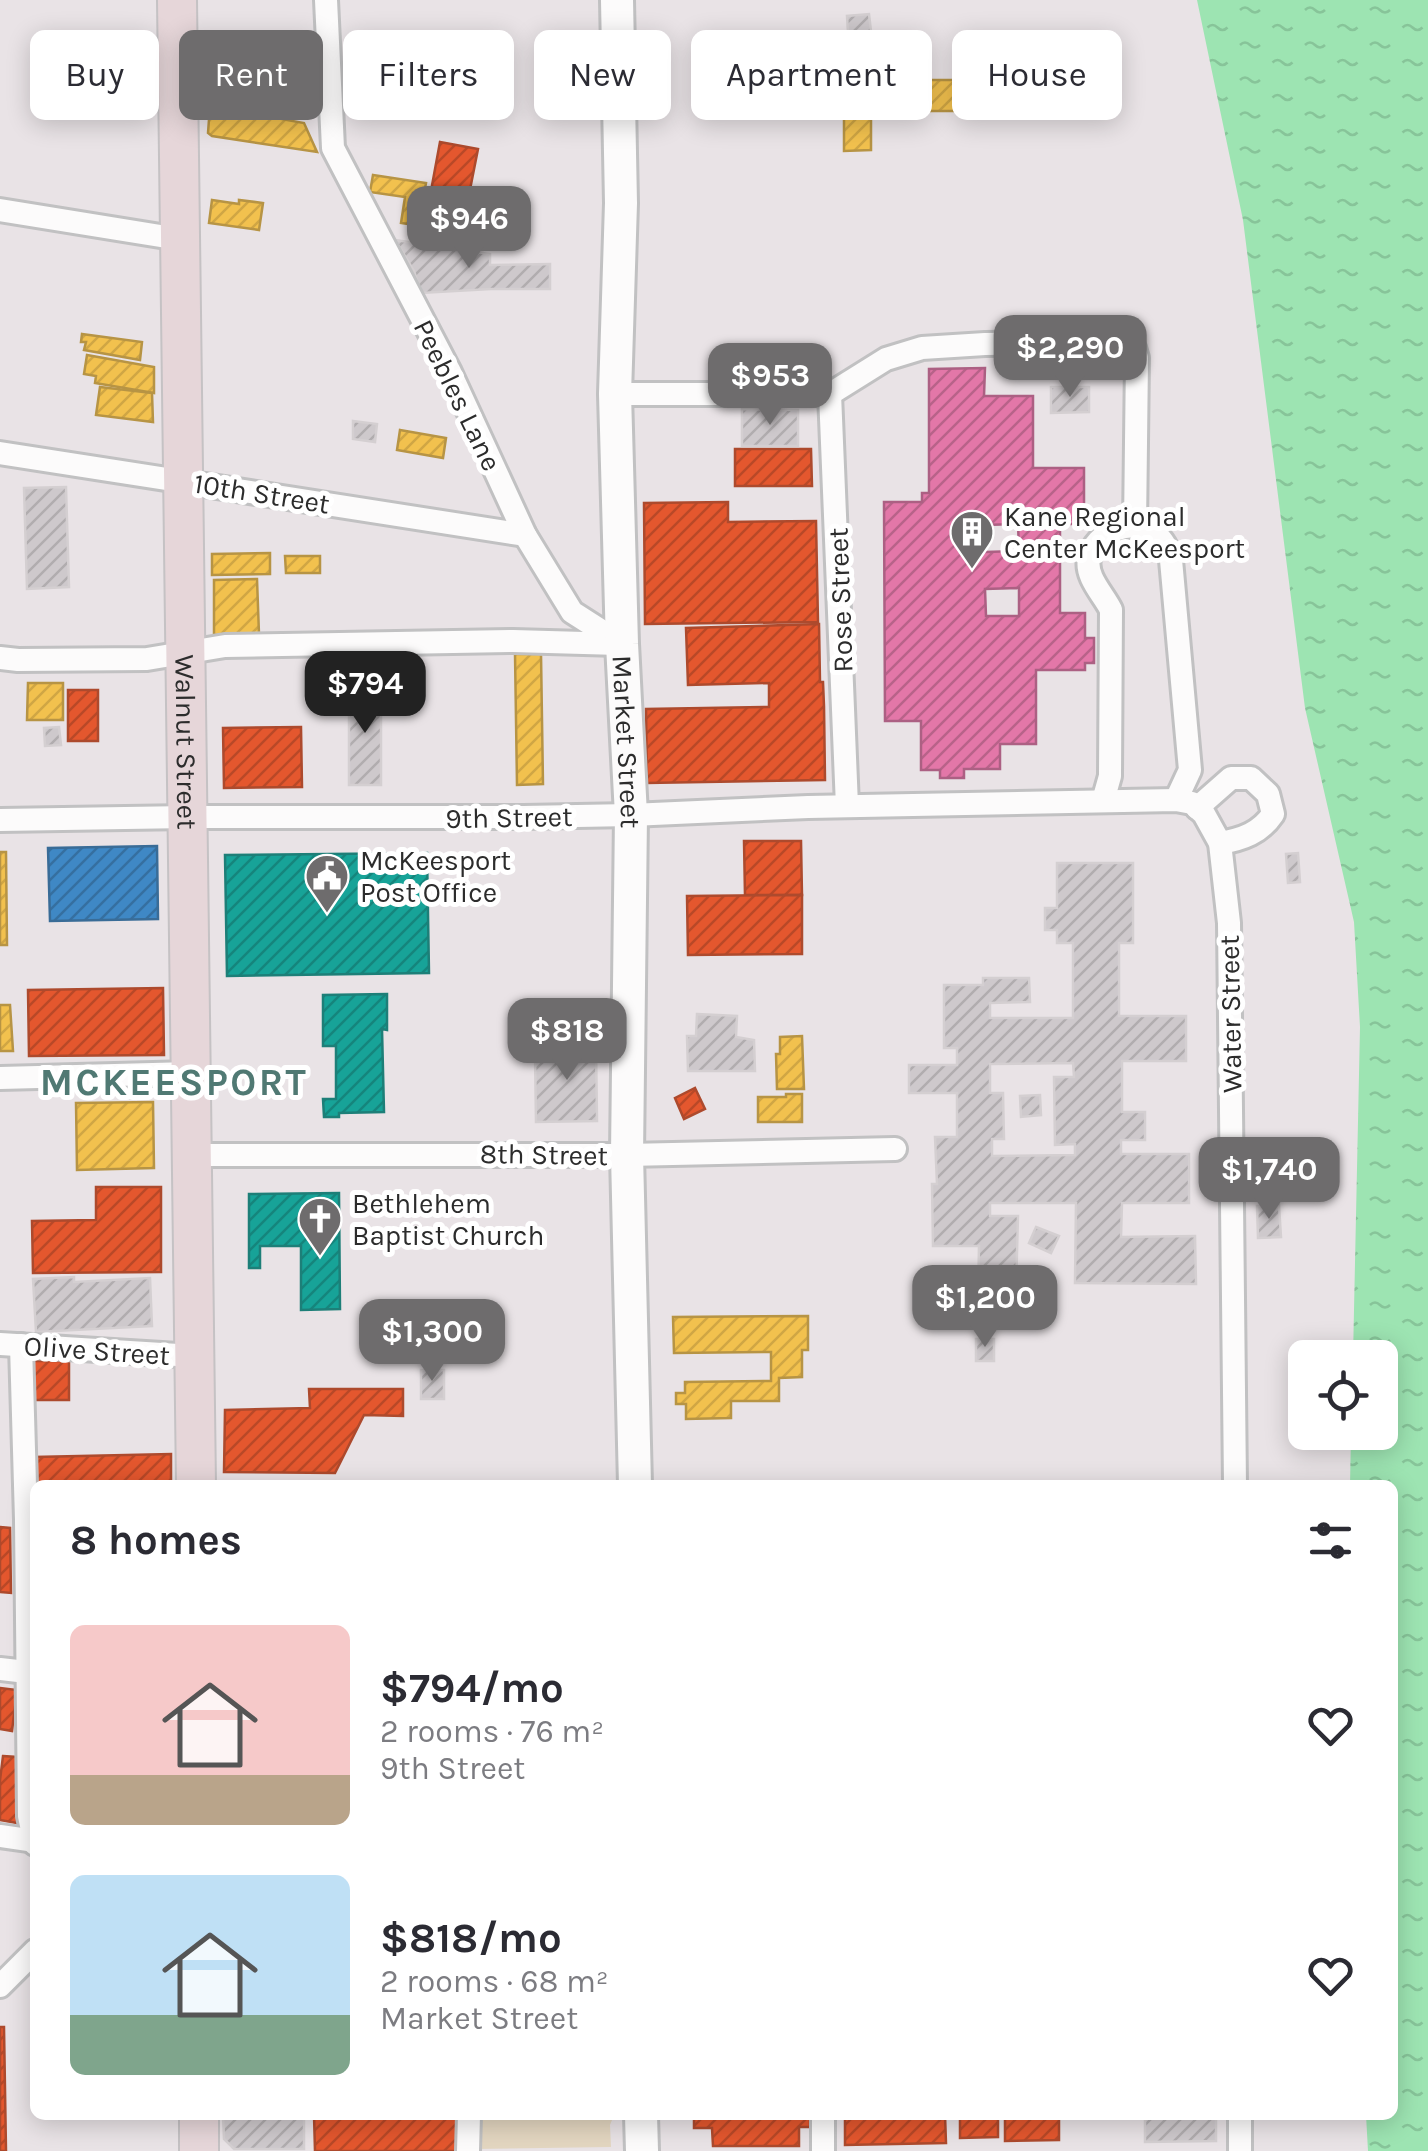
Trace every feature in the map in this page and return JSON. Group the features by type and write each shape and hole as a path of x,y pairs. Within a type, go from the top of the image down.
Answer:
{"main road":[{"name":"Walnut Street","path":"178,0 196,1480"},
{"name":"Market Street","path":"617,0 621,202 614,394 631,815 628,1155 635,1480"},
{"path":"198,2120 199,2151"},
{"path":"641,2120 642,2151"}],"street":[{"name":"Peebles Lane","path":"326,0 333,148 450,372 524,536 572,612 622,644"},
{"path":"0,210 180,239"},
{"path":"614,394 830,394 886,359 922,348 1123,342 1134,348 1137,358 1135,526"},
{"name":"Rose Street","path":"830,394 847,806"},
{"name":"10th Street","path":"0,453 524,536"},
{"path":"1104,802 1110,776 1111,610 1090,575 1089,559 1108,532 1135,526 1152,531 1166,544 1171,560 1190,770 1186,804"},
{"path":"0,658 147,659 226,646 513,641 622,644"},
{"path":"1231,778 1251,778 1268,794 1273,814 1264,826 1242,840 1220,842 1204,814 1186,804 1231,778"},
{"name":"9th Street","path":"0,820 188,816 485,818 847,806 1186,804"},
{"name":"Water Street","path":"1220,842 1229,924 1234,1480"},
{"path":"0,1078 191,1073"},
{"name":"8th Street","path":"192,1155 628,1155 895,1149"},
{"path":"10,1344 30,1657"},
{"name":"Olive Street","path":"10,1344 194,1356"},
{"path":"0,1669 30,1673"},
{"path":"30,1744 30,1820"},
{"path":"0,1836 30,1841"},
{"path":"0,1986 30,1956"},
{"path":"468,2120 468,2151"},
{"path":"823,2120 823,2151"},
{"path":"1240,2120 1240,2151"}],"shaded area":[{"path":"473,2120 612,2120 611,2147 473,2149"}],"water":[{"path":"1197,0 1428,0 1428,2151 1368,2151 1366,2120 1398,2120 1398,1480 1350,1480 1351,1450 1398,1450 1398,1340 1353,1340 1360,1027 1354,922 1305,708 1243,220"}],"building: Homes":[{"path":"932,80 952,80 952,111 932,111"},
{"path":"209,120 287,120 304,123 317,152 212,136 208,133"},
{"path":"844,120 871,120 871,150 844,151"},
{"path":"373,175 426,183 424,194 413,193 426,199 422,226 401,223 405,197 370,192"},
{"path":"212,200 263,203 259,230 209,223"},
{"path":"82,334 142,342 140,360 84,350"},
{"path":"87,355 154,367 154,393 95,383 96,376 84,374"},
{"path":"100,387 152,393 153,422 96,415"},
{"path":"400,430 446,438 443,458 397,450"},
{"path":"270,553 270,574 212,575 212,554"},
{"path":"285,556 320,556 320,573 286,573"},
{"path":"257,579 259,634 214,635 214,580"},
{"path":"515,654 541,654 543,784 517,785"},
{"path":"28,683 63,683 63,720 27,720"},
{"path":"0,852 6,852 7,945 0,945"},
{"path":"0,1005 10,1005 13,1051 0,1051"},
{"path":"802,1036 804,1089 777,1089 776,1054 780,1054 780,1037"},
{"path":"802,1094 802,1122 758,1122 758,1097"},
{"path":"153,1102 154,1168 77,1170 76,1103"},
{"path":"808,1316 808,1350 802,1350 802,1377 779,1378 779,1401 731,1401 731,1418 686,1419 686,1404 676,1404 676,1393 685,1393 685,1382 771,1381 771,1352 674,1353 673,1317"}],"building: Shops":[{"path":"440,142 478,149 463,225 426,218"},
{"path":"735,449 811,449 812,486 735,486"},
{"path":"728,502 728,522 816,521 818,622 645,624 644,503"},
{"path":"819,624 825,780 647,783 646,709 769,707 769,683 688,685 686,628"},
{"path":"68,690 98,690 98,741 68,741"},
{"path":"301,727 302,787 224,788 223,728"},
{"path":"744,841 801,841 802,895 745,895"},
{"path":"802,895 802,954 688,955 687,896"},
{"path":"163,988 164,1055 29,1056 28,990"},
{"path":"695,1088 705,1109 684,1119 675,1098"},
{"path":"96,1187 161,1187 161,1272 33,1273 32,1221 96,1220"},
{"path":"33,1361 69,1361 69,1400 33,1400"},
{"path":"309,1389 403,1389 403,1416 364,1415 335,1473 224,1472 225,1410 310,1408"},
{"path":"171,1454 171,1480 35,1480 34,1457"},
{"path":"0,1527 10,1528 11,1593 0,1592"},
{"path":"0,1688 17,1690 12,1731 0,1729"},
{"path":"3,1756 17,1757 17,1823 0,1820"},
{"path":"0,2027 4,2027 6,2151 0,2151"},
{"path":"314,2120 458,2120 459,2151 315,2151"},
{"path":"694,2120 810,2120 810,2127 799,2127 799,2146 713,2146 712,2128 694,2128"},
{"path":"845,2120 945,2120 946,2143 845,2145"},
{"path":"960,2120 998,2120 998,2137 960,2138"},
{"path":"1005,2120 1059,2120 1059,2140 1005,2141"}],"building: Schools":[{"path":"157,846 158,919 50,921 48,848"}],"building: Health":[{"name":"Kane Regional Center McKeesport","path":"985,368 984,396 1033,396 1033,468 1084,468 1084,524 1060,524 1060,613 1085,613 1085,638 1094,638 1094,663 1085,663 1085,670 1036,670 1036,744 1000,744 1000,769 964,769 964,778 940,778 940,770 921,770 921,721 885,721 884,502 922,502 922,493 929,493 929,369","holes":["1018,524 1019,551 985,552 984,525","1019,588 1019,616 986,616 985,589"]}],"building: Public":[{"name":"McKeesport Post Office","path":"427,853 429,973 227,976 225,855"},
{"path":"387,994 387,1030 382,1029 384,1112 324,1117 323,1099 336,1099 336,1046 323,1046 323,995"},
{"name":"Bethlehem Baptist Church","path":"339,1193 340,1309 301,1310 301,1246 260,1246 260,1268 249,1268 249,1194"}],"building: Other":[{"path":"869,14 871,30 848,30 847,16"},
{"path":"395,240 490,254 490,265 550,264 550,289 421,293 414,271"},
{"path":"1051,387 1089,387 1089,412 1051,413"},
{"path":"742,409 798,410 798,446 742,446"},
{"path":"353,421 377,424 375,442 353,439"},
{"path":"66,487 69,587 27,589 24,488"},
{"path":"349,686 381,686 381,785 349,785"},
{"path":"59,727 61,745 45,746 44,728"},
{"path":"1298,853 1300,882 1288,883 1286,854"},
{"path":"1057,863 1133,863 1133,943 1119,943 1119,1016 1186,1016 1186,1061 1122,1061 1122,1112 1145,1112 1145,1140 1121,1140 1121,1154 1189,1154 1189,1203 1122,1203 1121,1237 1195,1236 1196,1284 1075,1283 1076,1203 990,1203 990,1216 1018,1216 1016,1289 991,1290 990,1296 978,1296 979,1246 933,1246 935,1137 957,1137 957,1093 909,1093 909,1065 957,1065 957,1048 944,1048 944,985 983,985 983,978 1029,978 1030,1002 990,1003 990,1018 1073,1018 1073,943 1057,943 1057,930 1045,930 1045,908 1057,908","holes":["1073,1063 1074,1077 1054,1077 1055,1145 1075,1144 1075,1155 992,1156 992,1139 1004,1139 1003,1093 990,1093 990,1064"]},
{"path":"697,1014 737,1016 736,1037 754,1040 755,1071 688,1071 687,1036 696,1036"},
{"path":"596,1042 597,1121 536,1122 535,1055 545,1055 545,1043"},
{"path":"1040,1095 1041,1115 1021,1117 1020,1096"},
{"path":"1279,1205 1281,1237 1258,1238 1257,1206"},
{"path":"1036,1227 1059,1236 1051,1253 1029,1243"},
{"path":"74,1277 74,1282 150,1278 152,1326 36,1332 33,1279"},
{"path":"976,1339 994,1339 994,1361 976,1361"},
{"path":"421,1370 444,1370 444,1399 421,1399"},
{"path":"223,2120 304,2120 304,2149 234,2149 224,2139"},
{"path":"1145,2120 1216,2120 1216,2141 1145,2142"}],"place":[{"name":"Kane Regional Center McKeesport","path":"972,570"},
{"name":"McKeesport Post Office","path":"327,914"},
{"name":"Bethlehem Baptist Church","path":"320,1257"}],"district":[{"name":"MCKEESPORT","path":"174,1082"}]}
